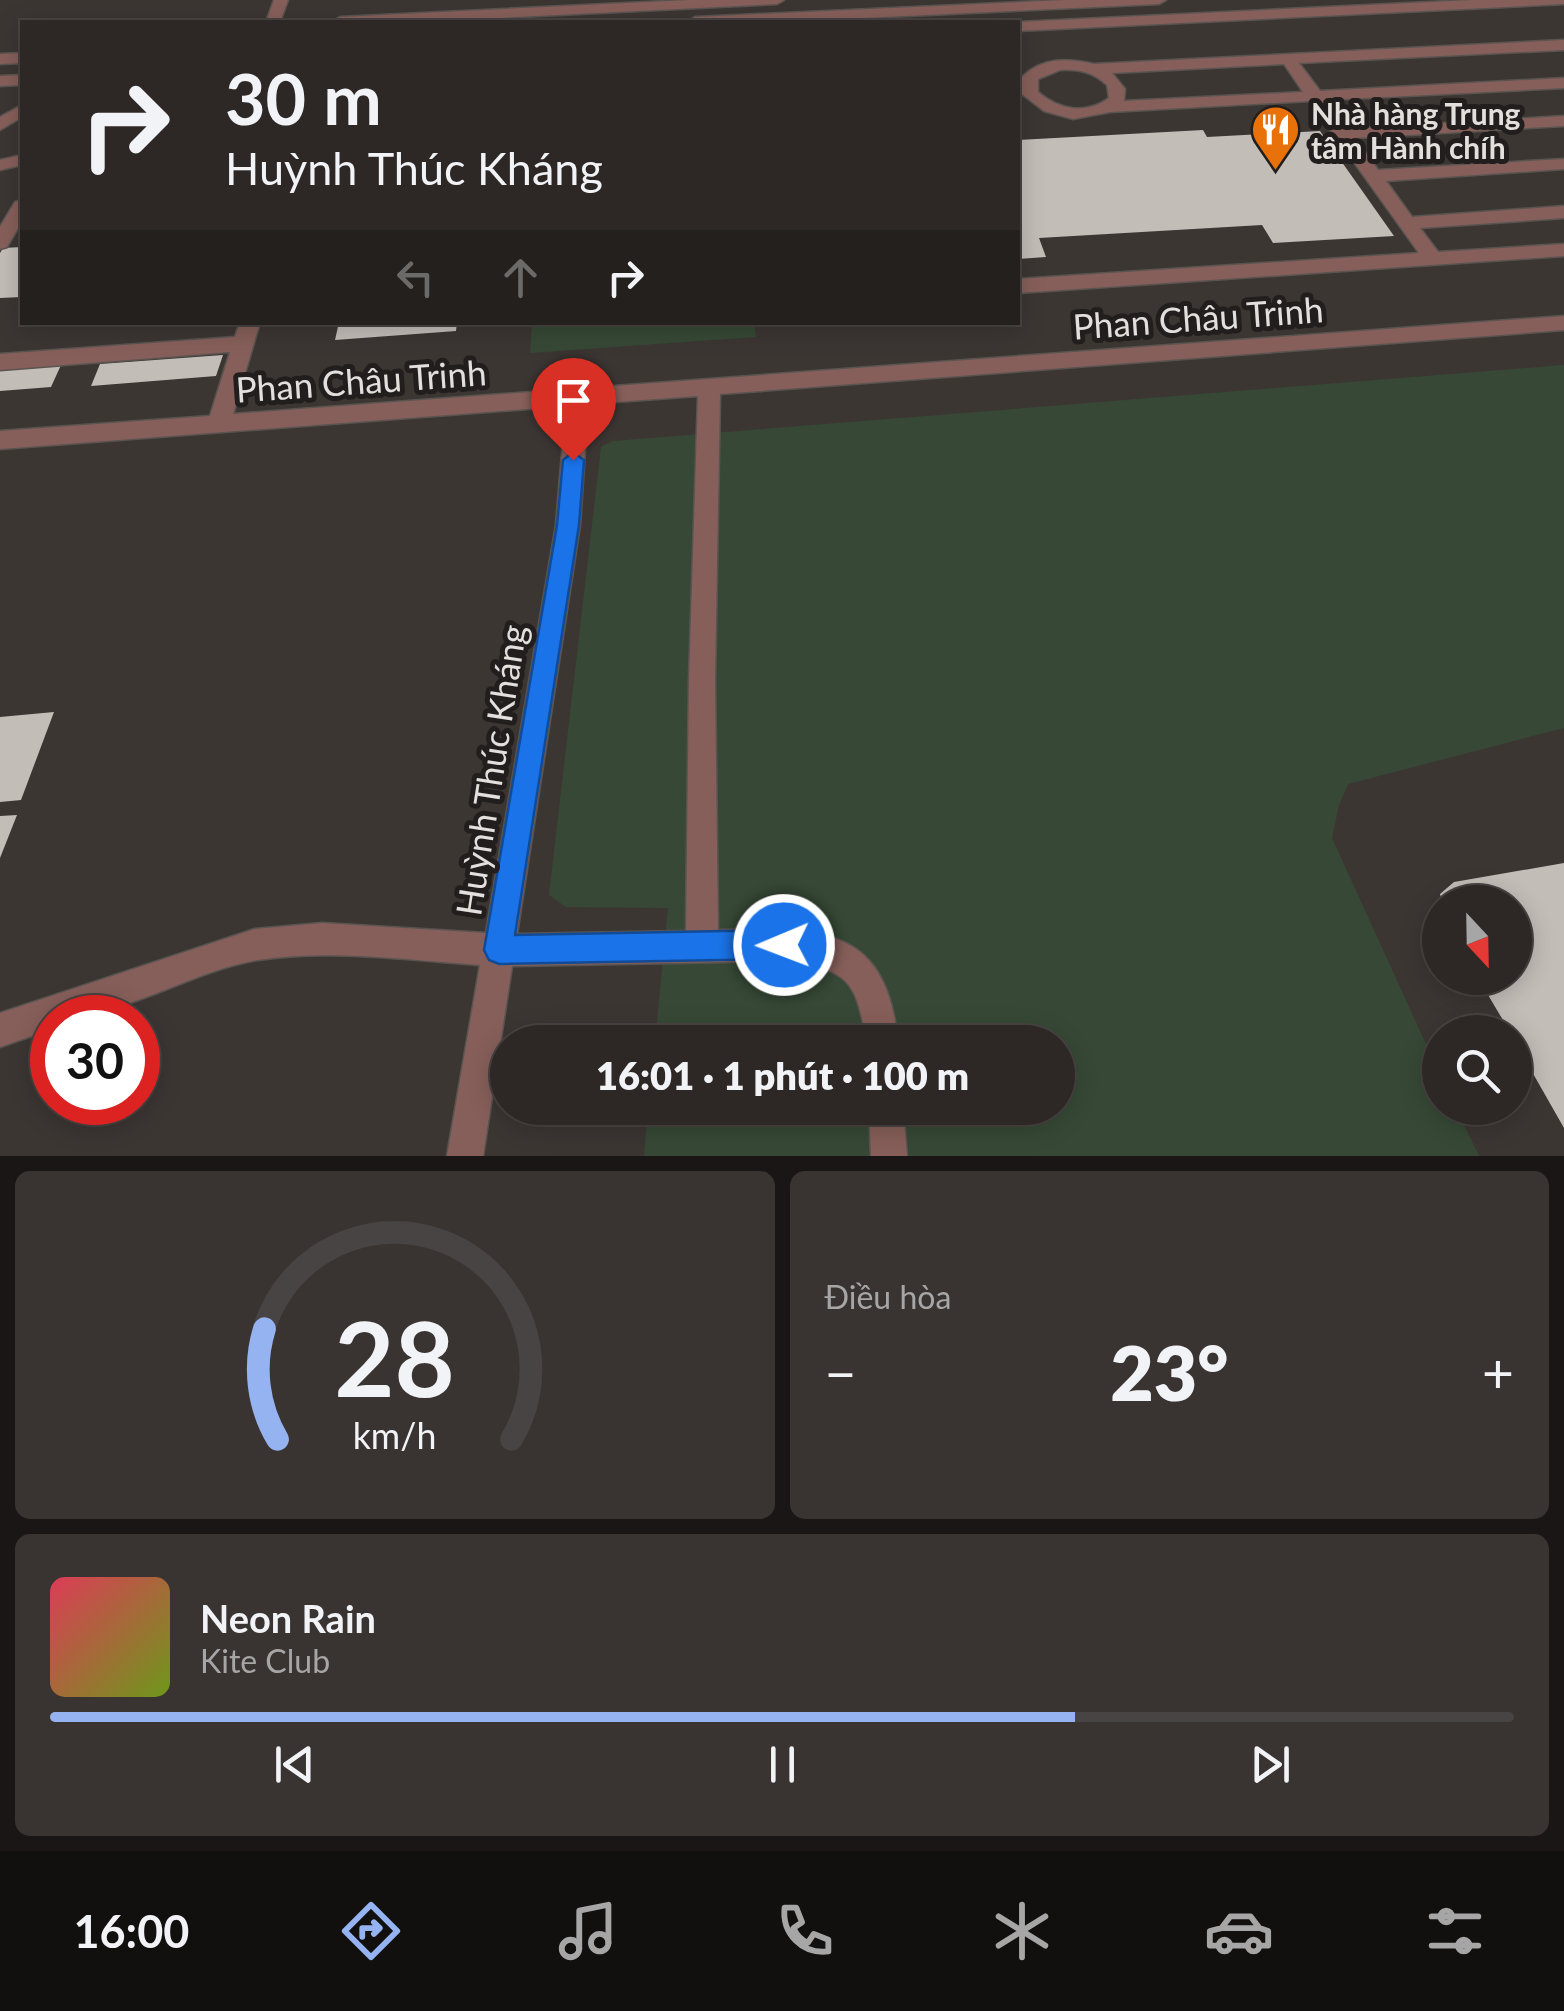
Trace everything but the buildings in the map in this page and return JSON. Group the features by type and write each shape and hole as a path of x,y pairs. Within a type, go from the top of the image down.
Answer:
{"street":[{"path":"380,20 777,0"},
{"path":"730,20 1024,3 1159,0"},
{"path":"1024,3 1025,27 1562,0"},
{"path":"1050,109 1030,94 1026,73 1063,64 1094,69 1564,44"},
{"path":"1288,59 1434,258"},
{"path":"1094,69 1115,83 1118,92 1109,108"},
{"path":"1020,110 1082,114 1109,108 1564,83"},
{"path":"1343,134 1564,121"},
{"path":"1373,176 1564,164"},
{"path":"0,243 20,209"},
{"path":"1408,223 1564,212"},
{"path":"1020,286 1564,250"},
{"name":"Phan Châu Trinh","path":"0,440 1564,323"},
{"path":"0,362 246,333 219,423"},
{"path":"702,946 708,386"},
{"name":"Huỳnh Thúc Kháng","path":"465,1156 568,525 578,396"},
{"path":"0,1030 255,945 322,939 499,950 784,945 828,949 855,963 876,995 880,1025"},
{"path":"887,1125 889,1156"}],"green space":[{"path":"532,325 754,325 756,337 530,353"},
{"path":"1564,365 1564,728 1348,784 1332,838 1422,1036 1422,1125 1464,1125 1479,1156 644,1156 647,1125 1075,1125 1075,1025 657,1025 668,908 566,907 549,895 601,447 613,441"}],"place":[{"name":"Nhà hàng Trung tâm Hành chíh","path":"1276,172"}],"route":[{"path":"573,460 568,525 499,950 784,945"}]}
